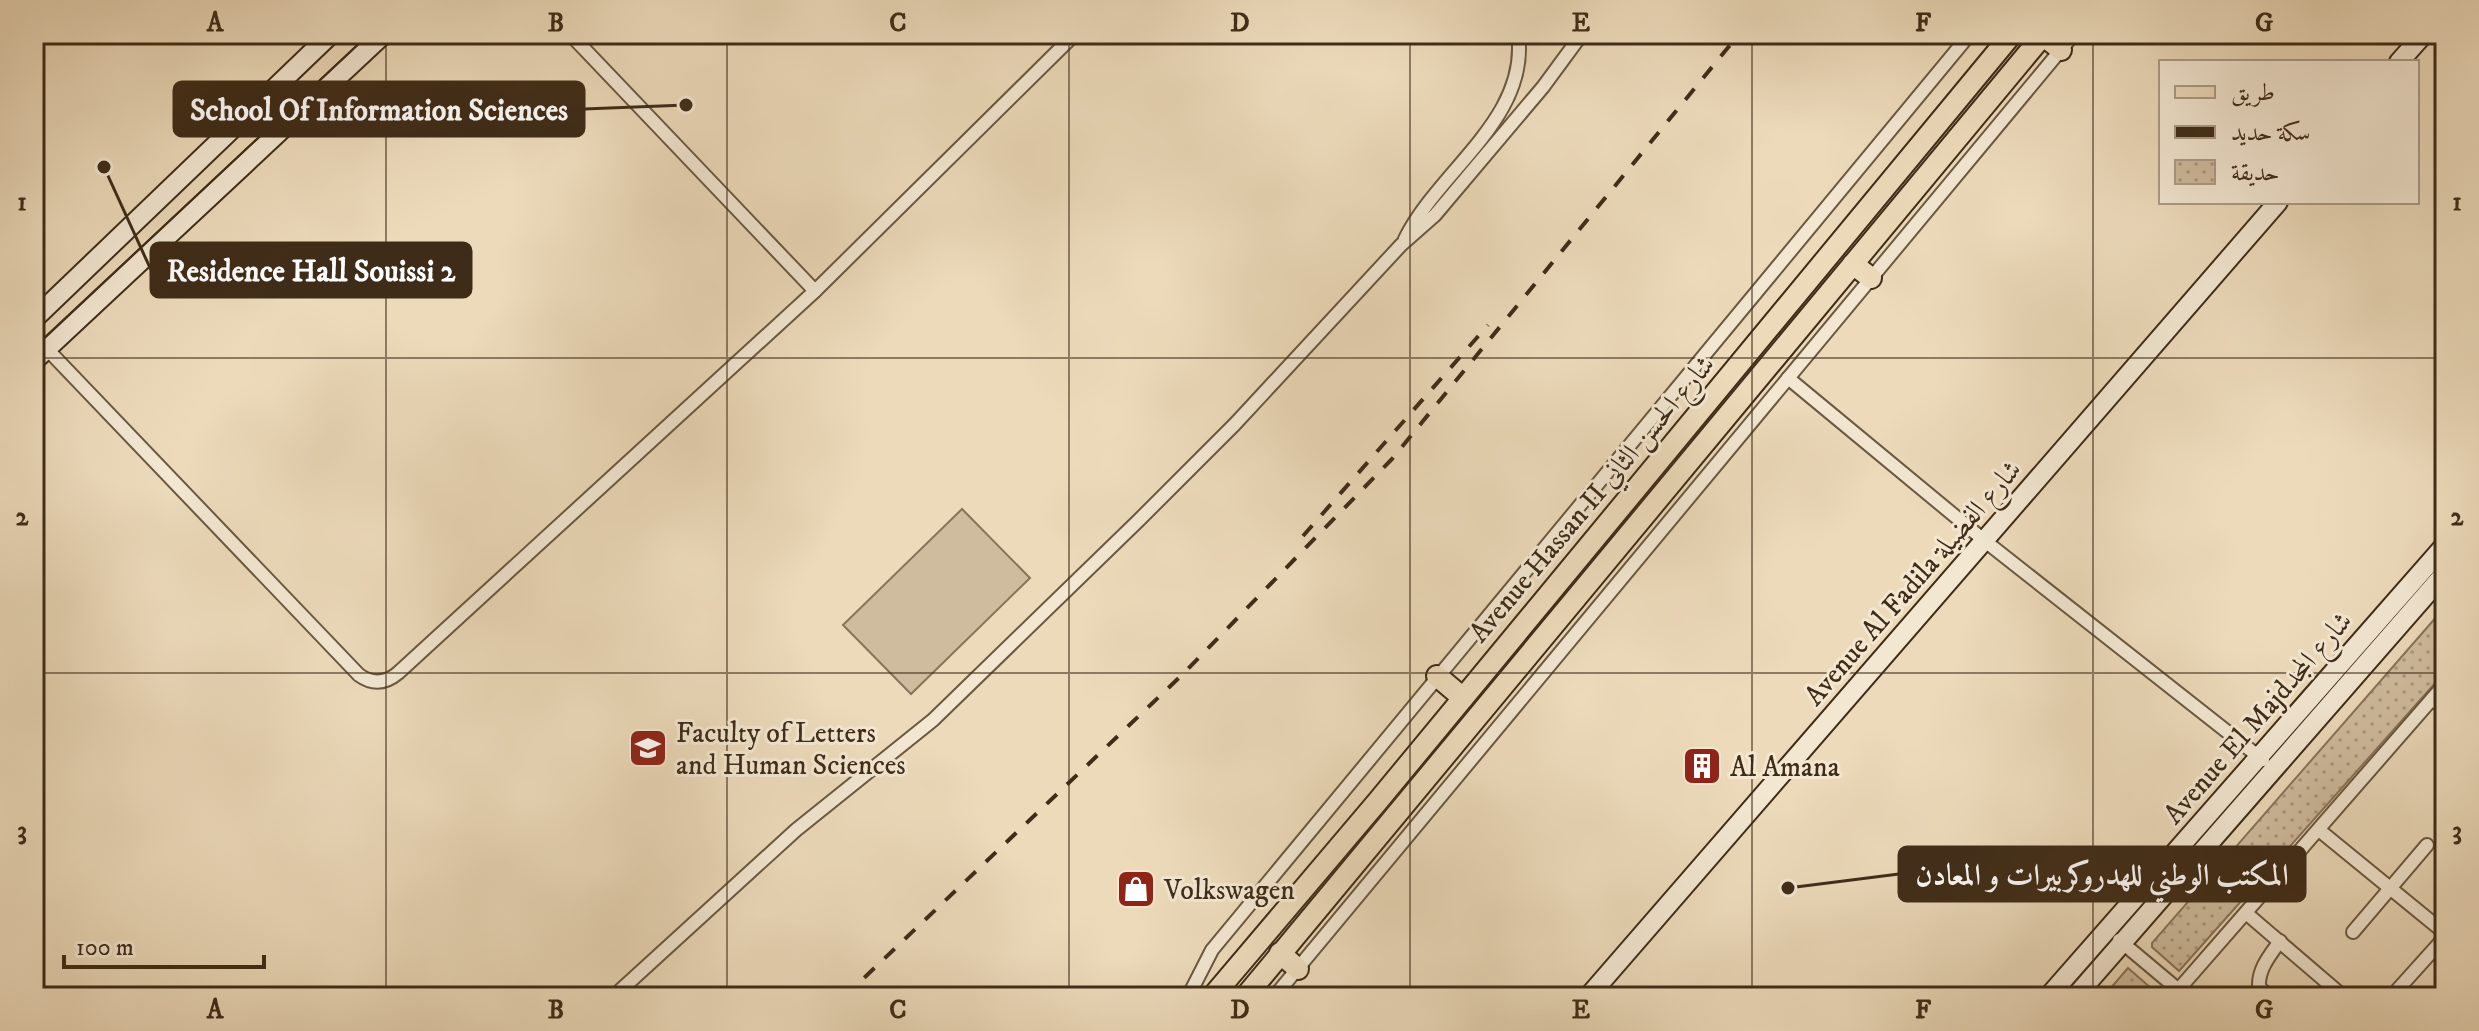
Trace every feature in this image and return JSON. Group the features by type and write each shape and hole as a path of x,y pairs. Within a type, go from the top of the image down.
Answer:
{"main road":[{"name":"Avenue Hassan II شارع الحسن الثاني","path":"1212,997 2012,34"},
{"path":"2044,35 2067,42"},
{"name":"Avenue Hassan II شارع الحسن الثاني","path":"1250,995 1280,953 2044,35"},
{"path":"1853,264 1871,278"},
{"path":"1437,676 1463,698"},
{"path":"1280,953 1298,969"}],"street":[{"path":"34,319 331,34"},
{"path":"384,34 40,355 359,675 369,681 384,681 398,673 815,291 1075,34"},
{"path":"570,34 815,291"},
{"path":"1401,245 1424,205 1502,112 1518,73 1521,53 1518,34"},
{"path":"613,997 796,830 933,720 1019,639 1235,424 1401,245 1424,227 1543,87 1582,34"},
{"path":"1188,997 1212,950 1970,34"},
{"path":"2401,60 2424,34"},
{"path":"1274,997 2067,42"},
{"name":"Avenue Al Fadila شارع الفضيلة","path":"1588,997 2276,204"},
{"path":"1788,378 1985,541 2275,769"},
{"name":"Avenue El Majdشارع المجد","path":"2048,997 2445,545"},
{"name":"Avenue El Majdشارع المجد","path":"2075,997 2445,573"},
{"path":"2107,930 2179,995 2445,684"},
{"path":"2432,699 2445,709"},
{"path":"2319,830 2445,935 2391,997"},
{"path":"2185,841 2200,854"},
{"path":"2353,932 2427,845"},
{"path":"2246,913 2344,997"},
{"path":"2269,997 2259,987 2258,979 2265,961 2280,941"},
{"path":"2433,950 2445,960"}],"green space":[{"path":"962,509 1030,578 911,694 843,625"},
{"path":"2445,607 2445,672 2179,971 2152,947 2152,943"},
{"path":"2128,968 2159,995 2103,997"}],"tram line":[{"path":"34,348 369,34"}],"railway":[{"path":"844,997 1184,673 1392,459 1739,34"},
{"path":"1303,536 1488,325"}],"place":[{"name":"School Of Information Sciences","path":"686,105"},
{"name":"Residence Hall Souissi 2","path":"104,167"},
{"name":"Faculty of Letters and Human Sciences","path":"648,748"},
{"name":"Al Amana","path":"1702,766"},
{"name":"المكتب الوطني للهدروكربيرات و المعادن","path":"1788,888"},
{"name":"Volkswagen","path":"1136,889"}]}
